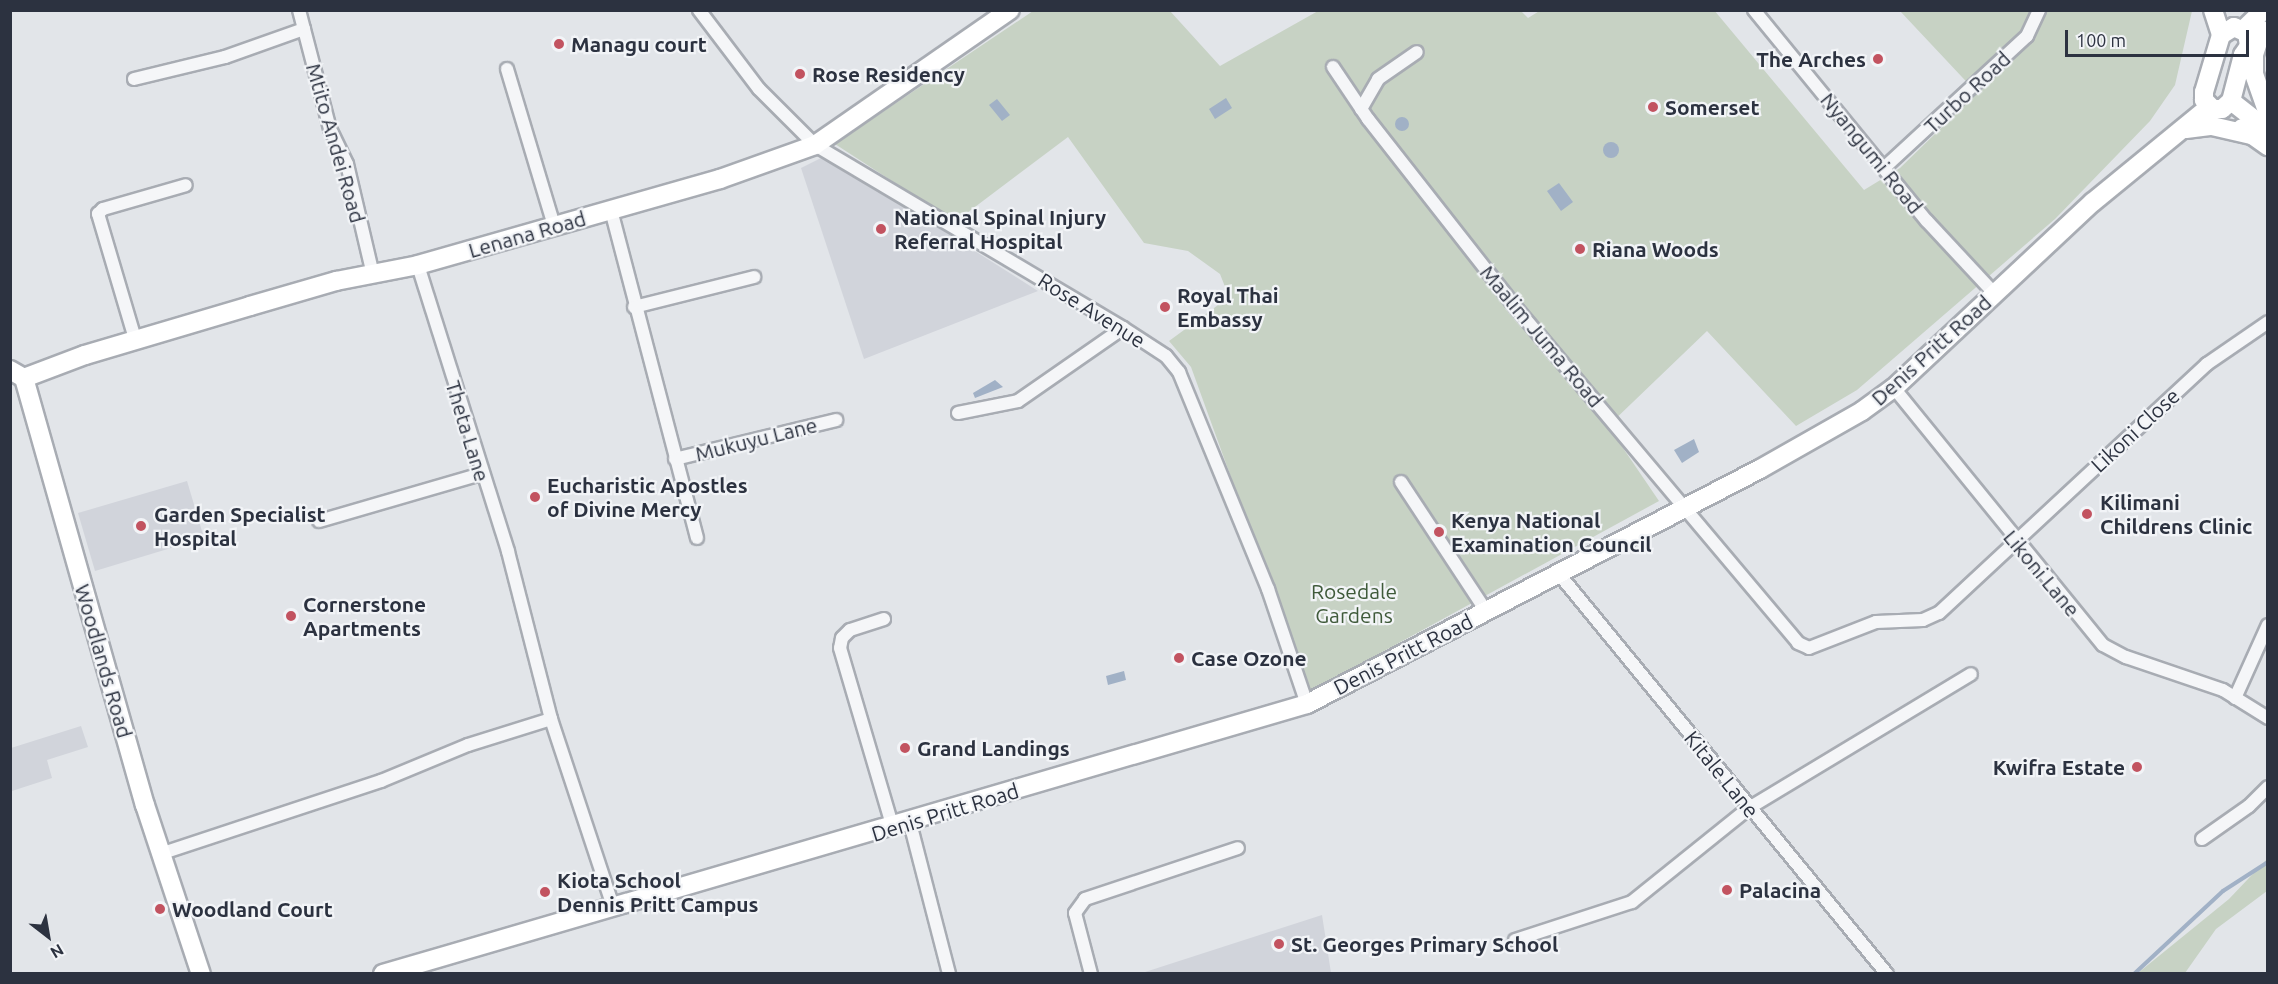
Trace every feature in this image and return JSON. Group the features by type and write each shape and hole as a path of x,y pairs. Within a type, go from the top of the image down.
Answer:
{"main road":[{"name":"Lenana Road","path":"15,377 336,281 418,265 720,179 815,145 1010,10"},
{"path":"2213,10 2220,39 2230,57 2264,10"},
{"path":"2217,98 2220,39 2229,28 2248,32"},
{"path":"2217,98 2248,32"},
{"path":"2248,32 2254,54 2254,74 2268,114"},
{"path":"2217,98 2259,133 2268,146"},
{"name":"Denis Pritt Road","path":"383,974 901,825 1307,704 1687,508 1825,433 1894,388 2093,202 2186,129 2217,98"},
{"name":"Denis Pritt Road","path":"2093,202 2102,188 2217,98"},
{"path":"2186,129 2212,126 2259,133"},
{"name":"Woodlands Road","path":"15,377 193,965 201,974"}],"street":[{"name":"Mtito Andei Road","path":"299,10 330,129 347,164 373,275"},
{"name":"Rose Avenue","path":"699,10 759,89 815,145 1123,328 1166,356 1179,372 1268,589 1307,704"},
{"name":"Nyangumi Road","path":"1754,10 1885,166 1932,226 1994,293"},
{"name":"Turbo Road","path":"1885,166 2027,36 2039,10"},
{"path":"134,79 225,57 304,29"},
{"path":"1361,109 1378,79 1417,52"},
{"name":"Maalim Juma Road","path":"1333,67 1361,109 1518,310 1687,508 1798,643 1809,648 1823,646 1867,624 1923,620 1939,613 2016,542"},
{"path":"507,69 554,226"},
{"path":"136,342 98,214 104,209 186,185"},
{"name":"Mukuyu Lane","path":"611,210 634,307 697,538"},
{"name":"Theta Lane","path":"418,265 520,596 551,719"},
{"path":"634,307 754,277"},
{"name":"Likoni Close","path":"2016,542 2207,364 2264,324"},
{"path":"958,412 1018,401 1123,328"},
{"name":"Likoni Lane","path":"1894,388 2016,542 2103,645 2235,698 2268,718"},
{"name":"Mukuyu Lane","path":"675,459 836,420"},
{"path":"318,521 481,474"},
{"path":"1401,482 1486,611"},
{"name":"Kitale Lane","path":"1559,574 1887,974"},
{"path":"884,619 850,630 842,638 840,648 949,974"},
{"path":"2235,698 2268,625"},
{"path":"1515,940 1632,902 1749,808 1971,674"},
{"path":"160,854 381,781 468,745 551,719 613,906"},
{"path":"2202,839 2249,806 2268,787"},
{"path":"1091,974 1075,913 1085,899 1238,848"}],"shaded area":[{"name":"National Spinal Injury Referral Hospital","path":"825,156 1038,291 864,359 801,168"},
{"name":"Garden Specialist Hospital","path":"187,481 204,538 95,571 78,513"},
{"path":"81,726 88,747 47,760 52,778 12,791 11,748"},
{"name":"St. Georges Primary School","path":"1322,915 1331,973 1142,973"}],"green space":[{"name":"Rosedale Gardens","path":"1520,10 1528,18 1541,10 1714,10 1864,190 1900,168 1977,93 1900,11 2192,11 2175,85 2150,121 2055,219 1857,390 1796,426 1707,331 1608,426 1659,501 1309,692 1191,367 1169,341 1229,297 1220,274 1188,251 1144,243 1068,137 955,222 835,144 1033,11 1170,11 1220,66 1318,11"},
{"path":"2267,859 2267,891 2216,929 2185,973 2138,973 2229,899"}],"water":[{"path":"1226,98 1232,108 1215,119 1209,109"},
{"path":"997,99 1010,115 1002,121 989,105"},
{"path":"1402,117 1407,119 1409,124 1407,129 1402,131 1397,129 1395,124 1397,119"},
{"path":"1608,142 1614,142 1619,150 1617,156 1608,158 1603,153 1603,147"},
{"path":"1559,183 1573,202 1561,211 1547,191"},
{"path":"995,380 1003,387 975,398 973,393"},
{"path":"1694,439 1699,452 1682,463 1674,450"},
{"path":"1124,671 1126,680 1108,685 1106,676"}],"waterway":[{"path":"2134,974 2223,891 2268,862"}],"place":[{"name":"Managu court","path":"559,44"},
{"name":"The Arches","path":"1878,59"},
{"name":"Rose Residency","path":"800,74"},
{"name":"Somerset","path":"1653,107"},
{"name":"National Spinal Injury Referral Hospital","path":"881,229"},
{"name":"Riana Woods","path":"1580,249"},
{"name":"Royal Thai Embassy","path":"1165,307"},
{"name":"Eucharistic Apostles of Divine Mercy","path":"535,497"},
{"name":"Kilimani Childrens Clinic","path":"2087,514"},
{"name":"Garden Specialist Hospital","path":"141,526"},
{"name":"Kenya National Examination Council","path":"1439,532"},
{"name":"Cornerstone Apartments","path":"291,616"},
{"name":"Case Ozone","path":"1179,658"},
{"name":"Grand Landings","path":"905,748"},
{"name":"Kwifra Estate","path":"2137,767"},
{"name":"Palacina","path":"1727,890"},
{"name":"Kiota School Dennis Pritt Campus","path":"545,892"},
{"name":"Woodland Court","path":"160,909"},
{"name":"St. Georges Primary School","path":"1279,944"}]}
